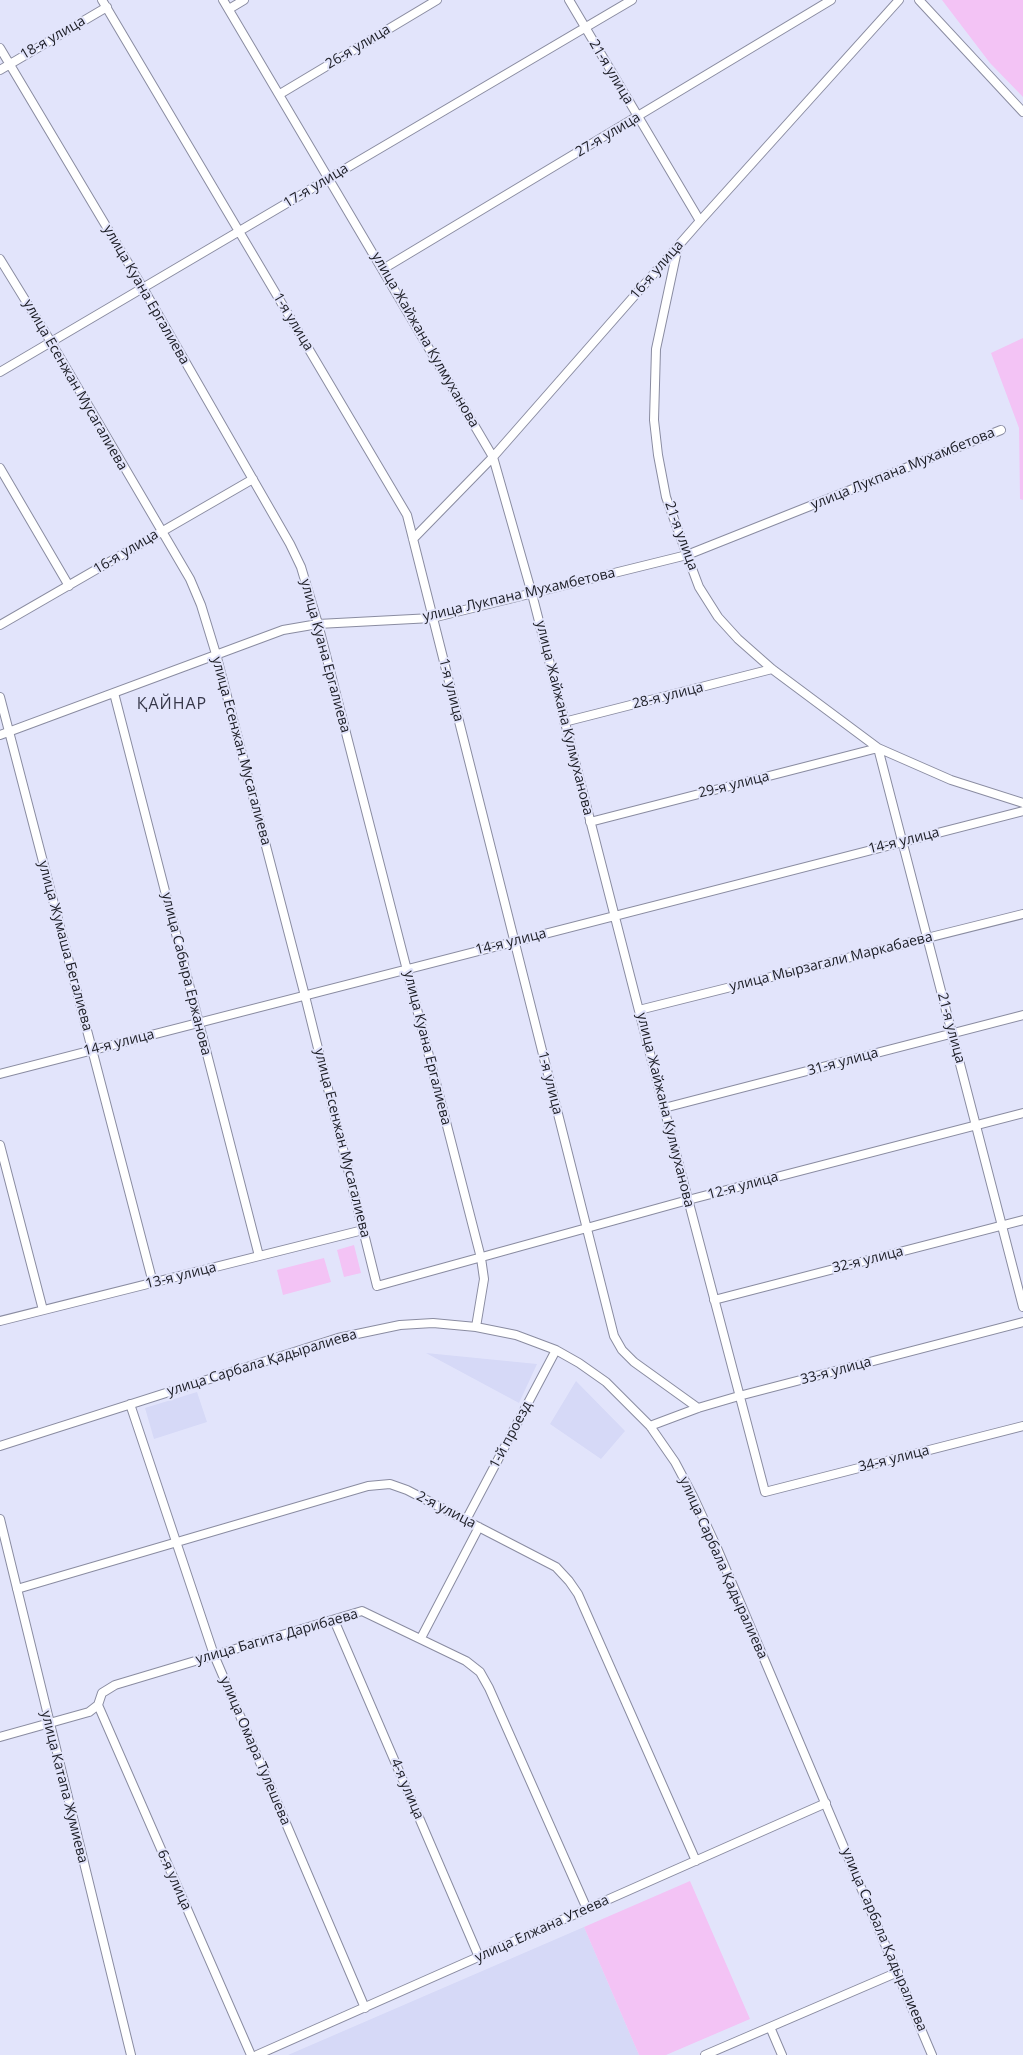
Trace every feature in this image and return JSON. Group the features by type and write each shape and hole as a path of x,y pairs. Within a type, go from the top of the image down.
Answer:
{"street":[{"name":"улица Жайжана Кулмуханова","path":"224,0 492,457 532,594 739,1396 766,1492"},
{"path":"229,9 244,0"},
{"name":"26-я улица","path":"280,94 437,0"},
{"name":"21-я улица","path":"569,0 700,221"},
{"name":"17-я улица","path":"0,372 632,0"},
{"name":"27-я улица","path":"383,269 831,0"},
{"name":"16-я улица","path":"413,539 492,457 700,221 899,0"},
{"path":"919,0 1023,112"},
{"name":"18-я улица","path":"0,70 105,4"},
{"name":"1-я улица","path":"105,4 407,514 614,1336 622,1350 634,1362 698,1408"},
{"name":"улица Куана Ергалиева","path":"0,48 143,288 290,544 301,567 318,624 481,1258 484,1279 476,1327"},
{"name":"21-я улица","path":"678,246 656,349 654,420 666,497 699,587 718,617 738,639 772,669 878,748 951,780 1023,803"},
{"name":"улица Есенжан Мусагалиева","path":"0,259 190,579 201,605 216,654 305,996 377,1286"},
{"name":"улица Лукпана Мухамбетова","path":"0,735 283,630 318,624 432,618 687,555 1001,430"},
{"path":"0,468 69,586"},
{"name":"16-я улица","path":"0,625 253,479"},
{"name":"28-я улица","path":"564,722 772,669"},
{"name":"улица Сабыра Ержанова","path":"114,693 259,1256"},
{"name":"улица Жумаша Бегалиева","path":"0,698 152,1283"},
{"name":"21-я улица","path":"878,748 1023,1307"},
{"name":"29-я улица","path":"590,822 878,748"},
{"name":"14-я улица","path":"0,1074 1023,811"},
{"name":"улица Мырзагали Маркабаева","path":"639,1010 1023,914"},
{"name":"31-я улица","path":"664,1108 1023,1015"},
{"name":"12-я улица","path":"377,1286 688,1200 1023,1113"},
{"path":"0,1145 44,1310"},
{"name":"32-я улица","path":"714,1300 1023,1220"},
{"name":"13-я улица","path":"0,1321 363,1230"},
{"name":"33-я улица","path":"650,1426 698,1408 739,1396 1023,1322"},
{"name":"улица Сарбала Қадыралиева","path":"0,1446 338,1338 400,1325 433,1323 476,1327 516,1335 556,1350 579,1363 606,1382 650,1426 675,1462 713,1540 932,2055"},
{"name":"1-й проезд","path":"466,1520 556,1350"},
{"name":"улица Омара Тулешева","path":"130,1404 214,1655 365,2008"},
{"name":"34-я улица","path":"766,1492 1023,1426"},
{"name":"2-я улица","path":"17,1589 368,1486 390,1484 407,1490 556,1568 569,1581 578,1594 696,1861"},
{"name":"улица Катапа Жумиева","path":"0,1519 131,2055"},
{"path":"421,1638 479,1526"},
{"name":"улица Багита Дарибаева","path":"0,1737 89,1712 98,1704 102,1693 115,1685 362,1611 466,1661 480,1672 489,1688 587,1909"},
{"name":"4-я улица","path":"334,1620 479,1957"},
{"name":"6-я улица","path":"98,1704 250,2055"},
{"name":"улица Елжана Утеева","path":"257,2055 826,1803"},
{"path":"705,2055 898,1972"},
{"path":"770,2028 782,2055"}],"shaded area":[{"path":"942,0 1023,0 1023,97 990,63"},
{"path":"1023,338 1023,500 1020,499 1019,428 991,353"},
{"path":"354,1245 361,1273 344,1277 337,1250"},
{"path":"324,1258 331,1282 283,1295 277,1270"},
{"path":"426,1353 537,1364 519,1403"},
{"path":"576,1381 625,1431 601,1459 550,1424"},
{"path":"197,1392 207,1422 154,1439 145,1408"},
{"path":"690,1881 750,2019 666,2055 639,2055 584,1927"},
{"path":"584,1927 639,2055 288,2055"}],"district":[{"name":"ҚАЙНАР","path":"172,704"}]}
